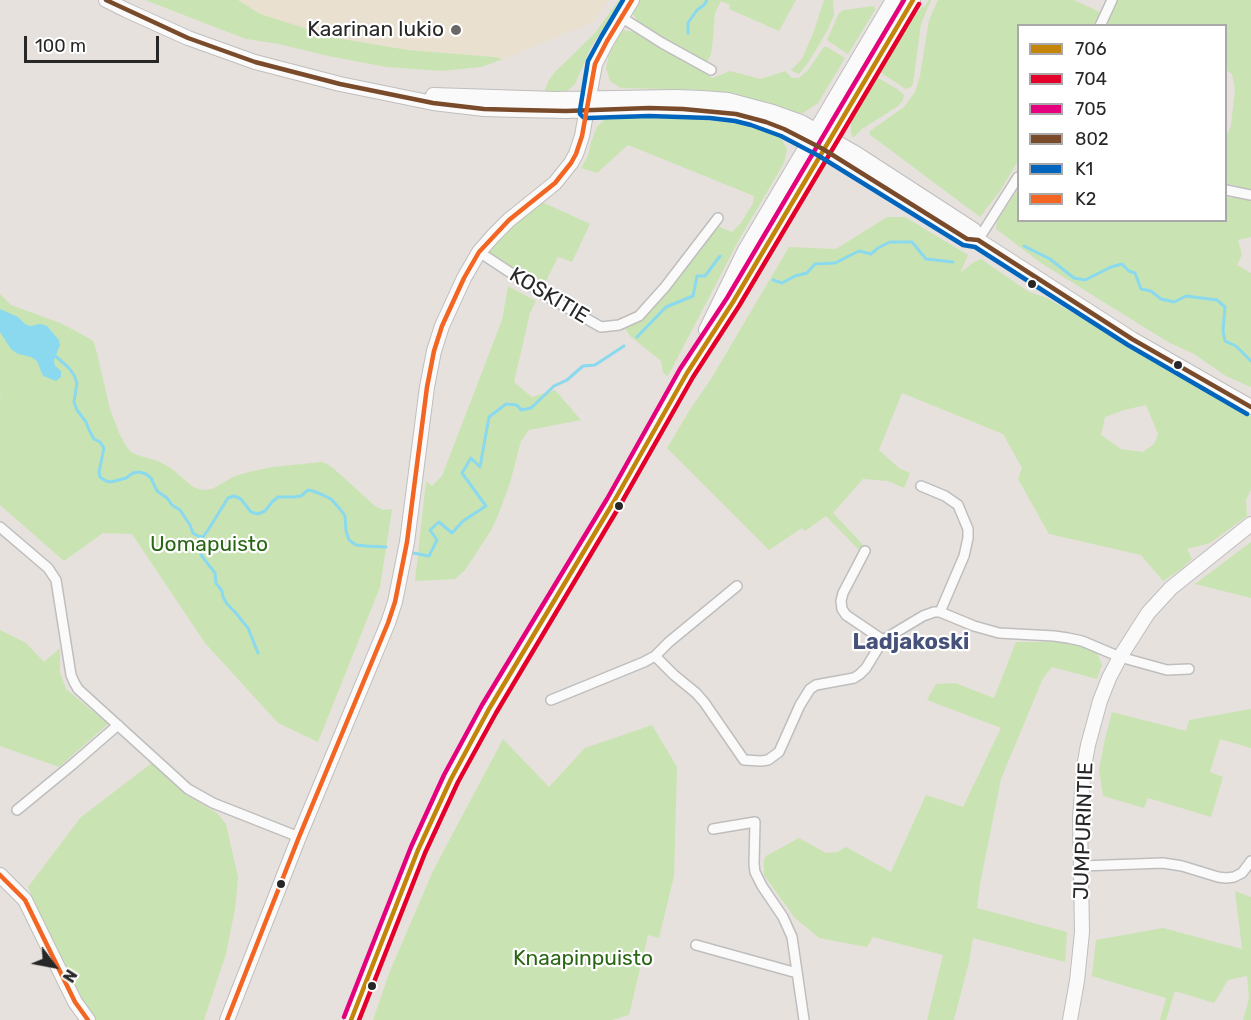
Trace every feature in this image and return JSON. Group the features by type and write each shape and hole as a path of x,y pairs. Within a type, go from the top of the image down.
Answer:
{"main road":[{"path":"106,0 188,38 255,62 340,84 433,103 484,109 588,105 676,97 728,100 773,111 801,122 812,135 826,143 857,154 974,230 978,240 1132,339 1251,407"},
{"path":"227,1020 395,602 407,542 427,387 434,351 453,300 479,252 493,236 566,171 579,146 595,64 600,51 632,0"},
{"path":"687,373 745,250 893,0"},
{"path":"351,1020 414,861 451,779 489,709 613,503 687,373 733,302 913,0"},
{"name":"JUMPURINTIE","path":"1070,1020 1080,948 1081,793 1088,745 1100,701 1109,678 1125,658 1148,613 1171,588 1251,524"},
{"path":"0,875 25,900 75,1002 88,1020"}],"street":[{"path":"1101,24 1112,0"},
{"path":"621,17 680,54 711,70"},
{"path":"978,240 1017,179"},
{"path":"1227,190 1251,195"},
{"name":"KOSKITIE","path":"479,252 543,294 601,327 619,325 639,316 665,287 718,218"},
{"path":"921,486 945,496 958,506 968,529 964,556 940,612"},
{"path":"0,527 48,568 56,580 74,682 84,695 180,782 204,799 299,837"},
{"path":"865,551 843,593 842,609 846,615 883,639"},
{"path":"551,700 655,656 737,586"},
{"path":"655,656 704,702 744,760 761,761 768,760 779,752 800,705 810,689 816,685 854,678 866,668 883,639 934,612 940,612 999,633 1068,638 1167,670 1189,669"},
{"path":"17,810 118,725"},
{"path":"713,829 755,822 755,872 789,928 792,937 804,1020"},
{"path":"1082,866 1163,863 1226,878 1242,873 1251,861"},
{"path":"696,945 797,973"}],"shaded area":[{"name":"Kaarinan lukio","path":"238,0 609,0 593,22 503,59 408,50 336,38 260,14"}],"green space":[{"path":"145,0 238,0 260,14 336,38 408,50 503,59 481,67 441,71 387,67 246,39"},
{"path":"619,0 623,0 591,47 575,84 566,92 543,94 555,72 595,33"},
{"path":"639,0 796,0 779,31 729,9 730,5 721,1 715,13 710,57 705,63 640,24 632,13"},
{"path":"824,0 833,0 834,15 827,31 799,74 791,70 802,59"},
{"path":"931,0 921,24 913,84 906,89 878,71 898,37"},
{"path":"938,0 1074,0 1102,13 1096,24 1017,24 1017,163 1000,191 980,217 869,134 904,107 915,92 920,76 929,20"},
{"path":"1116,0 1251,0 1251,190 1227,183 1227,134 1231,126 1235,89 1232,74 1227,71 1227,24 1106,24"},
{"path":"874,6 875,10 848,54 827,40 839,13 844,10"},
{"path":"622,30 634,32 713,78 730,71 761,79 785,71 792,78 799,78 808,70 824,47 845,58 818,103 803,113 793,113 707,90 621,88 610,81 606,68 609,55"},
{"path":"875,76 904,95 903,100 853,138 851,116"},
{"path":"618,116 667,116 734,123 781,138 787,149 784,163 741,236 668,376 663,373 661,361 630,336 623,326 642,317 717,226 732,232 741,223 753,203 754,196 628,145 597,173 581,168 588,156 597,127 605,119"},
{"path":"1017,191 1017,222 1227,222 1227,197 1251,197 1251,237 1238,240 1242,255 1237,265 1251,273 1251,387 1226,376 1194,354 1168,342 1041,263 996,229 997,221"},
{"path":"542,202 590,224 572,262 558,257 542,289 486,253 498,239"},
{"path":"887,217 905,217 968,255 960,273 981,259 1029,292 1047,298 1251,416 1251,490 1246,500 1247,516 1210,543 1187,549 1192,559 1163,581 1141,555 1049,534 1018,479 1022,468 1003,434 902,393 879,450 899,468 910,473 904,488 888,481 863,479 833,513 864,546 859,550 826,516 805,531 802,528 769,550 667,448 711,379 789,247 836,249","holes":["1146,405 1158,434 1154,444 1143,452 1121,449 1101,435 1105,417"]},
{"path":"508,286 536,301 530,313 514,382 532,397 555,390 581,420 529,430 521,441 510,483 497,518 465,570 455,579 415,581 426,481 432,486 442,476 502,320"},
{"name":"Uomapuisto","path":"0,294 11,305 60,323 93,341 110,409 126,446 137,455 158,461 171,468 193,487 202,490 212,489 235,476 249,472 272,467 322,462 333,468 375,506 383,510 392,509 380,587 318,742 278,723 205,643 132,534 103,533 64,561 0,505"},
{"path":"1251,542 1251,598 1195,584"},
{"path":"0,630 26,643 44,662 60,648 60,672 66,689 108,724 59,767 0,746"},
{"path":"1016,642 1069,642 1097,652 1102,665 1097,679 1052,667 1043,678 1001,779 977,908 1067,932 1065,962 973,938 954,1020 927,1020 943,955 873,937 867,947 819,938 795,918 764,875 764,860 766,856 799,838 826,853 837,852 846,847 891,872 926,795 963,807 1001,728 927,700 936,684 955,683 994,698"},
{"path":"1251,709 1251,748 1220,739 1210,772 1223,777 1211,817 1148,798 1144,808 1103,796 1099,770 1112,712 1186,731 1189,720"},
{"name":"Knaapinpuisto","path":"652,725 677,767 674,876 659,938 648,935 629,1015 612,1020 373,1020 390,971 433,871 503,739 549,787 585,748"},
{"path":"152,763 186,795 217,813 226,824 238,877 235,909 226,954 204,1020 88,1020 75,1002 28,887 81,817"},
{"path":"1235,891 1251,897 1251,1020 1243,1020 1249,998 1247,976 1228,980 1214,1003 1175,991 1166,1020 1160,1020 1166,998 1092,976 1096,940 1163,928 1242,949"}],"water":[{"path":"0,309 18,317 30,326 40,324 47,326 59,340 60,345 54,360 55,366 61,371 61,377 56,381 43,376 37,361 11,349 0,332"}],"waterway":[{"path":"688,33 688,23 707,0"},
{"path":"773,280 782,283 807,273 815,264 835,263 859,251 871,254 890,242 912,242 926,259 953,262"},
{"path":"1024,246 1050,259 1074,278 1085,280 1122,264 1135,273 1141,289 1151,291 1161,299 1174,302 1186,296 1217,300 1225,307 1223,331 1225,341 1236,346 1251,361"},
{"path":"637,337 666,307 693,296 697,276 705,276 720,256"},
{"path":"413,553 429,556 437,540 430,530 439,522 452,533 463,521 486,506 462,473 471,458 480,467 489,417 506,404 517,405 521,410 531,408 554,386 567,380 583,366 595,365 624,346"},
{"path":"53,354 74,375 77,383 74,402 77,410 94,439 104,448 100,477 111,482 126,478 133,473 146,474 151,478 157,491 180,510 193,533 198,536 203,537 228,498 234,496 241,499 251,512 258,514 265,511 278,497 301,496 308,490 331,499 340,509 345,516 349,540 356,545 386,547"},
{"path":"203,538 200,547 201,555 215,573 216,583 227,604 248,628 258,653"}],"transit line":[{"name":"802","path":"106,0 188,38 255,62 340,84 433,103 484,109 520,110 683,109 736,114 766,122 823,149 967,239 978,240 1132,339 1251,407"},
{"name":"K1","path":"623,0 588,61 580,110 583,117 710,118 751,125 781,136 819,156 963,245 975,247 1128,345 1247,414"},
{"name":"K2","path":"227,1020 395,602 407,542 427,387 442,326 479,252 509,220 555,183 571,163 582,136 595,64 632,0"},
{"name":"705","path":"344,1017 411,847 444,775 482,705 607,499 680,369 727,298 904,0"},
{"name":"706","path":"351,1020 418,850 451,779 489,709 613,503 687,373 733,302 913,0"},
{"name":"704","path":"359,1020 425,853 458,782 496,713 619,507 693,377 739,306 919,4"},
{"name":"K2","path":"0,875 25,900 75,1002 88,1020"}],"place":[{"name":"Kaarinan lukio","path":"456,30"}],"district":[{"name":"Ladjakoski","path":"911,643"}]}
